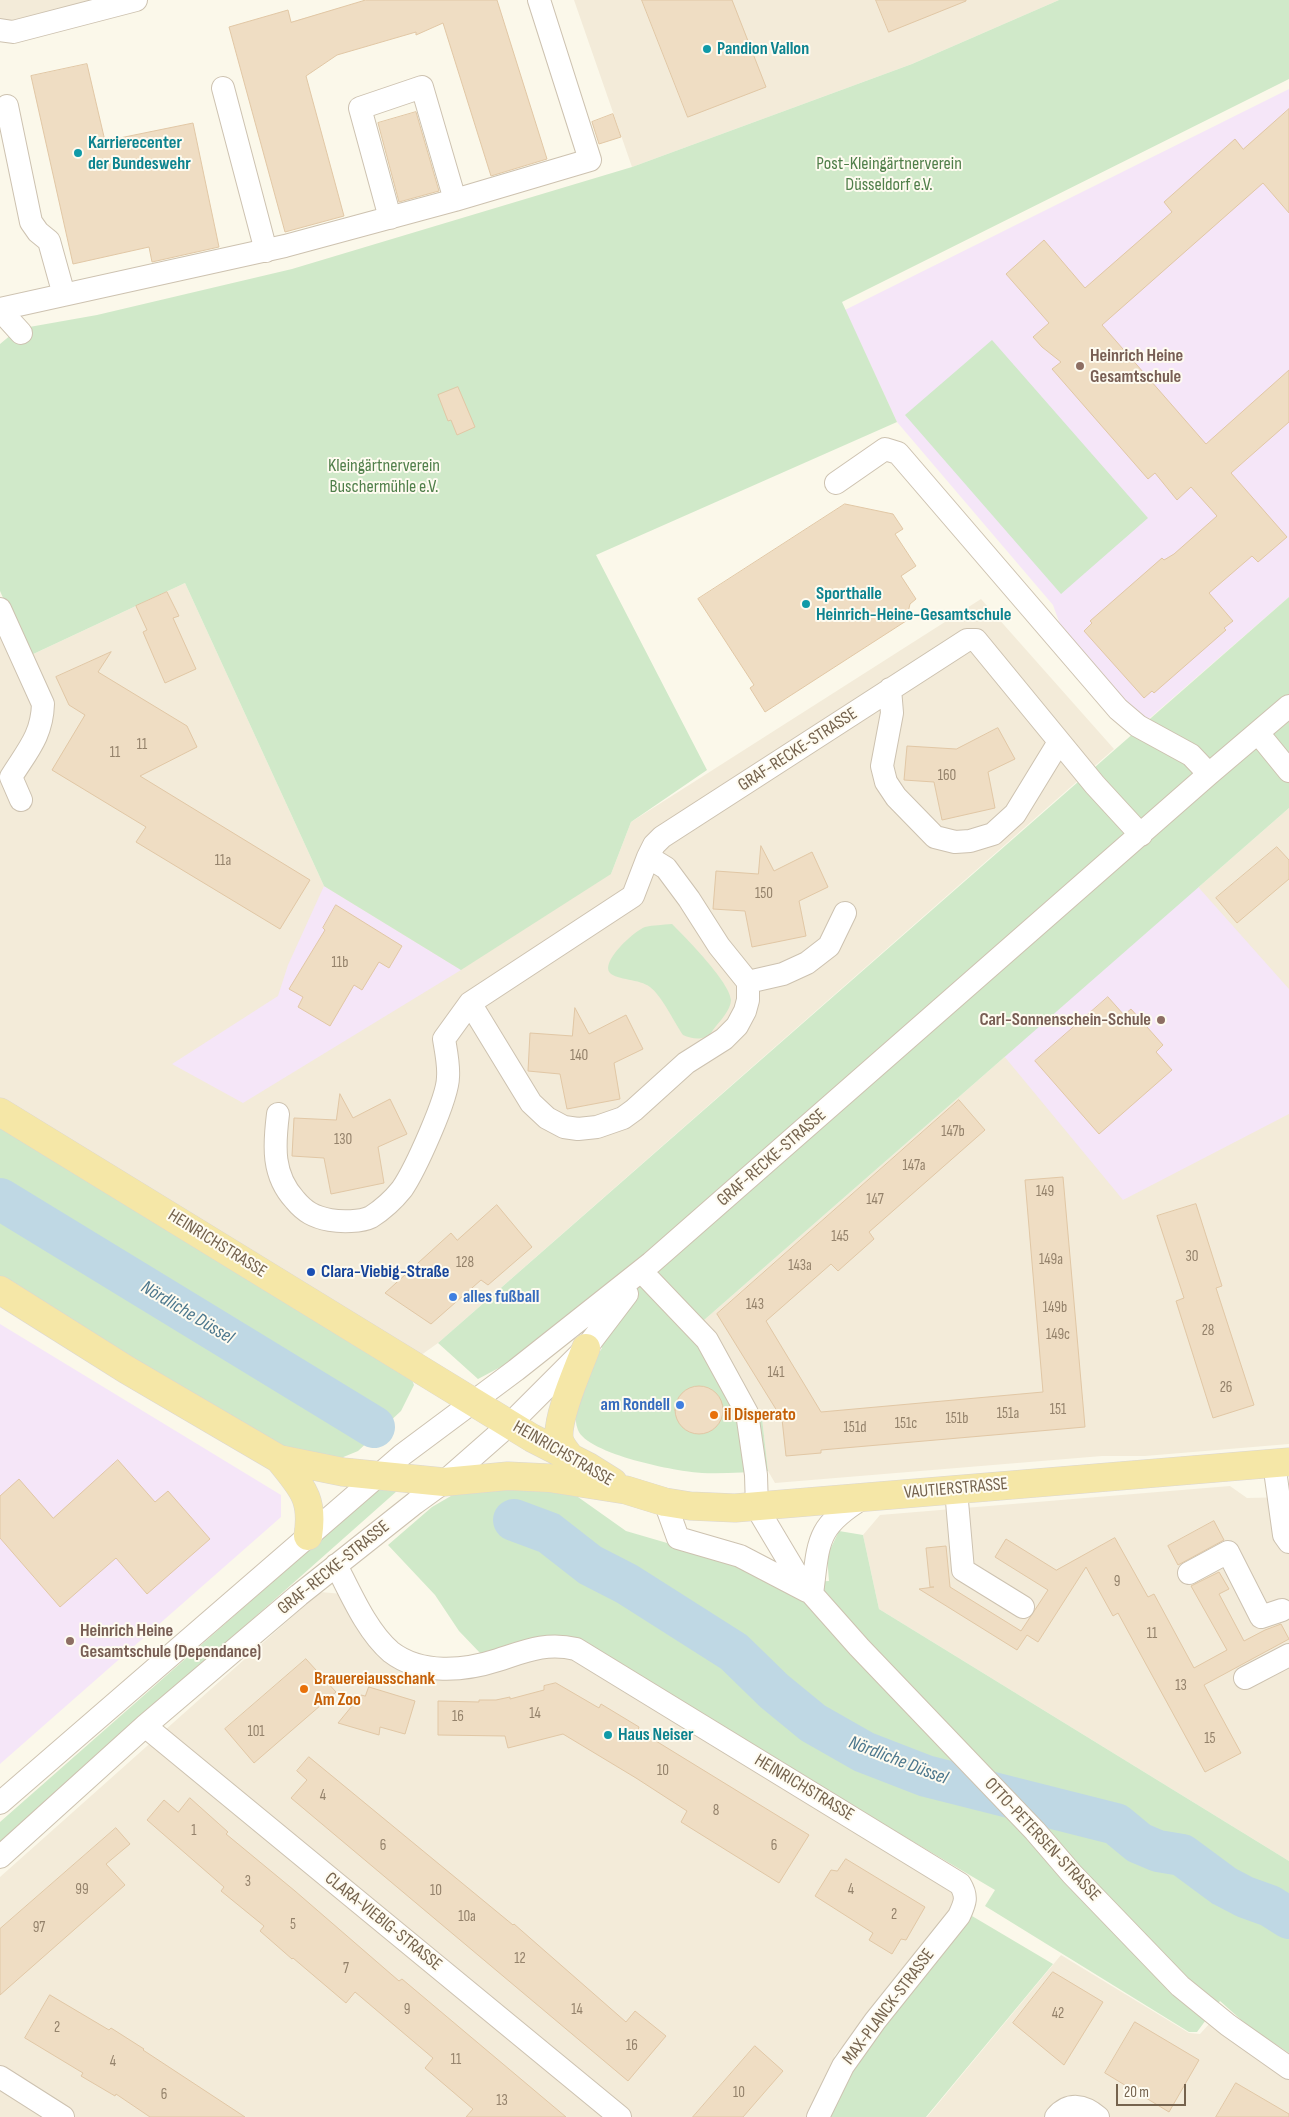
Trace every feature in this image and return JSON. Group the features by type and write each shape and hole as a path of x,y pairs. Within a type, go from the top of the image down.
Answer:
{"main road":[{"name":"HEINRICHSTRASSE","path":"0,1112 510,1424 626,1490"},
{"name":"HEINRICHSTRASSE","path":"0,1290 128,1370 279,1459 376,1477 444,1482 508,1476 549,1478 626,1490"},
{"path":"571,1458 559,1440 559,1430 586,1348"},
{"path":"279,1459 299,1484 307,1499 311,1518 308,1536"},
{"name":"VAUTIERSTRASSE","path":"626,1490 665,1502 718,1508 757,1508 1282,1462"}],"street":[{"path":"0,30 13,32 136,0"},
{"path":"0,310 266,250 455,200 590,160 539,0"},
{"path":"390,218 360,108 422,87 455,200"},
{"path":"223,88 266,250"},
{"path":"7,106 31,222 38,232 49,241 64,296"},
{"path":"0,310 21,333"},
{"path":"836,483 885,449 898,453 1118,709 1138,726 1191,755 1209,774"},
{"path":"0,609 43,704 43,718 39,734 11,777 21,800"},
{"name":"GRAF-RECKE-STRASSE","path":"278,1114 274,1151 278,1172 286,1190 302,1208 315,1217 337,1222 369,1218 381,1210 402,1188 420,1154 447,1086 448,1077 444,1039 470,1003 632,896 654,845 662,837 968,640 976,640 1059,742 1141,835"},
{"path":"890,689 892,713 882,766 886,782 896,797 935,837 955,842 970,841 993,834 1015,814 1059,742"},
{"name":"GRAF-RECKE-STRASSE","path":"0,1803 402,1455 474,1402 647,1268 1209,774 1289,706"},
{"path":"1258,733 1289,771"},
{"path":"470,1003 531,1103 547,1118 564,1127 578,1129 596,1127 624,1118 686,1062 724,1038 737,1026 745,1012 748,1000 748,982 719,946 689,898 666,868 648,857"},
{"path":"748,982 783,974 807,963 829,946 845,913"},
{"path":"647,1268 707,1340 747,1413 756,1475 757,1508"},
{"name":"GRAF-RECKE-STRASSE","path":"0,1857 145,1726 336,1565 444,1482 510,1424 586,1348 647,1268"},
{"path":"1282,1462 1284,1535 1289,1542"},
{"path":"956,1490 963,1570 1023,1607"},
{"path":"812,1594 819,1546 825,1529 836,1516 862,1498"},
{"name":"OTTO-PETERSEN-STRASSE","path":"665,1502 678,1538 740,1556 812,1594"},
{"name":"OTTO-PETERSEN-STRASSE","path":"757,1508 794,1570 812,1594 859,1648 1035,1831 1072,1874 1180,1986 1228,2026 1289,2068"},
{"path":"1189,1573 1228,1552 1261,1617 1287,1612"},
{"name":"HEINRICHSTRASSE","path":"336,1565 355,1602 375,1633 391,1651 401,1658 416,1664 461,1669 480,1666 540,1646 560,1646 576,1649 960,1884 965,1892 966,1901"},
{"path":"1245,1678 1289,1654"},
{"name":"CLARA-VIEBIG-STRASSE","path":"145,1726 620,2117"},
{"name":"MAX-PLANCK-STRASSE","path":"818,2117 844,2066 875,2020 959,1916 966,1901"},
{"path":"0,2077 63,2117"},
{"path":"1056,2117 1062,2111 1074,2106 1088,2109 1098,2117"}],"shaded area":[{"path":"0,0 117,0 0,30"},
{"path":"574,0 1059,0 912,64 632,167"},
{"name":"Heinrich Heine Gesamtschule","path":"1289,89 1289,597 1144,723 1061,627 1053,605 897,422 845,310"},
{"path":"185,583 324,886 611,874 631,822 981,599 1114,749 438,1343 417,1358 0,1106 0,622 29,656"},
{"path":"1289,808 1289,1444 1145,1456 1102,1456 775,1483 768,1471 762,1418 703,1321"},
{"name":"Carl-Sonnenschein-Schule","path":"1192,880 1289,989 1289,1114 1123,1200 999,1050"},
{"path":"324,886 461,970 243,1103 172,1064 278,996 288,965"},
{"name":"Heinrich Heine Gesamtschule (Dependance)","path":"0,1324 281,1495 281,1517 0,1764"},
{"path":"1230,1486 1247,1498 1289,1497 1289,1861 879,1609 863,1535 880,1515"},
{"path":"320,1592 343,1594 413,1669 561,1649 969,1898 953,1920 835,2055 820,2097 808,2117 0,2117 0,1877"},
{"path":"1061,1955 1189,2033 1200,2034 1210,2023 1289,2077 1289,2117 927,2117"}],"green space":[{"name":"Kleingärtnerverein Buschermühle e.V.","path":"1059,0 1289,0 1289,79 842,302 897,422 596,555 707,770 631,822 611,874 461,970 324,886 185,583 29,656 0,591 0,344 18,329 97,315 292,269 632,167 912,64"},
{"path":"992,340 1148,518 1061,594 905,415"},
{"path":"1289,597 1289,808 703,1321 762,1418 768,1471 735,1473 690,1472 634,1460 598,1447 585,1439 578,1430 576,1421 578,1399 586,1377 602,1348 567,1317 510,1362 478,1379 438,1343"},
{"path":"672,924 715,971 729,992 731,1000 729,1008 710,1034 703,1038 695,1039 683,1035 663,1003 646,984 613,975 608,968 614,955 633,934 648,926"},
{"path":"0,1118 407,1367 414,1385 401,1411 358,1451 341,1458 284,1450 0,1279"},
{"path":"396,1489 397,1491 0,1843 0,1822 376,1491"},
{"path":"484,1489 554,1490 578,1497 626,1531 715,1557 774,1584 829,1581 827,1556 839,1531 863,1535 879,1609 1289,1861 1289,2053 1248,2026 1220,2001 1197,2032 1189,2032 985,1906 995,1890 582,1646 481,1654 459,1631 435,1595 388,1545 432,1507 456,1493"},
{"path":"972,1916 1053,1964 926,2117 829,2117 843,2086 875,2034"}],"building":[{"path":"366,0 497,0 547,159 491,176 443,23 416,35 416,32 337,55 306,76 344,216 285,232 229,27 288,10 291,22"},
{"name":"Pandion Vallon","path":"642,0 732,0 766,87 688,117"},
{"path":"876,0 966,0 966,1 889,32"},
{"path":"87,64 105,141 193,123 219,247 152,262 149,247 73,264 31,76"},
{"path":"1289,109 1289,213 1263,183 1102,325 1206,444 1289,370 1289,422 1231,473 1287,537 1258,562 1252,556 1209,593 1233,621 1224,628 1226,630 1154,693 1152,691 1144,698 1084,631 1092,623 1090,621 1162,558 1164,560 1174,554 1217,516 1191,487 1177,500 1155,473 1148,479 1052,369 1061,362 1033,337 1049,323 1006,274 1044,240 1085,288 1172,212 1164,202 1235,139 1243,149"},
{"path":"416,112 439,191 399,202 378,123"},
{"path":"613,114 621,137 599,144 592,122"},
{"path":"458,387 475,427 457,435 451,420 448,421 438,395"},
{"name":"Sporthalle Heinrich-Heine-Gesamtschule","path":"845,504 893,514 903,529 895,534 916,566 901,576 916,599 910,604 906,621 765,712 750,688 754,685 698,599"},
{"path":"167,592 179,616 173,618 196,669 165,683 143,632 147,630 136,606"},
{"path":"111,652 98,672 187,726 197,747 140,776 310,880 280,929 136,842 146,827 52,770 85,715 69,705 56,677"},
{"path":"998,728 1015,759 988,772 995,808 942,820 934,782 904,780 907,746 956,749"},
{"path":"761,846 774,871 812,852 828,887 799,901 806,936 752,947 745,911 713,909 716,871 758,874"},
{"path":"1277,847 1289,860 1289,879 1237,923 1216,898"},
{"path":"336,905 402,946 389,968 379,962 362,990 354,985 330,1026 298,1007 303,997 289,989 325,930 323,928"},
{"path":"1108,997 1124,1015 1131,1009 1163,1045 1156,1052 1172,1070 1099,1134 1035,1061"},
{"path":"575,1008 589,1034 626,1015 643,1049 614,1063 620,1099 567,1109 560,1074 528,1071 530,1033 572,1036"},
{"path":"340,1094 353,1118 390,1099 407,1134 378,1147 384,1183 331,1194 324,1158 292,1156 294,1118 336,1120"},
{"path":"959,1100 985,1130 869,1232 874,1239 838,1271 831,1264 766,1321 821,1412 1043,1392 1025,1180 1063,1177 1085,1427 821,1450 821,1453 786,1456 782,1419 717,1314"},
{"path":"1196,1204 1222,1286 1216,1288 1254,1405 1213,1418 1176,1301 1184,1298 1157,1216"},
{"path":"497,1205 532,1247 488,1285 481,1280 431,1324 385,1293 451,1233 457,1240"},
{"path":"699,1386 708,1388 716,1393 721,1401 723,1410 721,1419 716,1427 708,1432 699,1434 690,1432 682,1427 677,1419 675,1410 677,1401 682,1393 690,1388"},
{"path":"118,1460 155,1502 168,1491 210,1539 147,1594 116,1558 60,1607 0,1538 0,1496 19,1479 53,1518"},
{"path":"1214,1521 1224,1540 1178,1565 1168,1546"},
{"path":"1115,1538 1148,1597 1154,1594 1194,1668 1227,1650 1191,1586 1219,1572 1229,1589 1219,1594 1244,1641 1281,1624 1289,1639 1204,1685 1241,1753 1205,1772 1118,1613 1113,1616 1086,1567 1038,1642 1027,1635 1017,1650 919,1589 934,1587 930,1587 926,1548 946,1546 950,1587 1021,1631 1048,1590 995,1557 1006,1539 1056,1570"},
{"path":"306,1659 336,1692 254,1763 225,1729"},
{"path":"556,1683 599,1708 601,1704 639,1727 638,1730 809,1835 779,1883 681,1822 687,1811 563,1734 508,1748 505,1736 438,1735 438,1701 479,1702 479,1700 496,1700 510,1697 510,1699 544,1690 544,1686"},
{"path":"369,1687 415,1701 405,1734 380,1727 379,1735 338,1723 361,1695 365,1696"},
{"path":"309,1757 514,1924 626,2022 635,2011 666,2036 628,2081 291,1798 307,1780 297,1771"},
{"path":"190,1798 228,1832 226,1834 399,1981 402,1979 566,2117 466,2117 473,2109 425,2068 433,2058 355,1992 346,2003 292,1959 260,1931 264,1926 221,1891 224,1887 147,1820 164,1800 178,1812"},
{"path":"116,1828 130,1844 106,1864 125,1885 0,1995 0,1929"},
{"path":"846,1859 925,1907 906,1940 901,1939 892,1954 869,1940 873,1933 815,1896 831,1870 837,1871"},
{"path":"1053,1972 1103,2002 1064,2065 1013,2023"},
{"path":"50,1995 109,2030 111,2028 245,2117 150,2117 116,2094 115,2096 81,2076 83,2073 25,2038"},
{"path":"1135,2022 1199,2060 1169,2112 1105,2073"},
{"path":"755,2046 783,2071 743,2117 693,2117"},
{"path":"1236,2083 1289,2114 1289,2117 1216,2117"}],"waterway":[{"name":"Nördliche Düssel","path":"0,1199 374,1427"},
{"name":"Nördliche Düssel","path":"514,1520 549,1533 590,1565 627,1584 734,1652 774,1691 813,1723 864,1752 926,1776 1116,1824 1139,1843 1158,1851 1182,1855 1224,1886 1245,1897 1270,1906 1289,1918"}],"place":[{"name":"Pandion Vallon","path":"707,49"},
{"name":"Karrierecenter der Bundeswehr","path":"78,153"},
{"name":"Heinrich Heine Gesamtschule","path":"1080,366"},
{"name":"Sporthalle Heinrich-Heine-Gesamtschule","path":"806,604"},
{"name":"Carl-Sonnenschein-Schule","path":"1161,1020"},
{"name":"Clara-Viebig-Straße","path":"311,1272"},
{"name":"alles fußball","path":"453,1297"},
{"name":"am Rondell","path":"680,1405"},
{"name":"il Disperato","path":"714,1415"},
{"name":"Heinrich Heine Gesamtschule (Dependance)","path":"70,1641"},
{"name":"Brauereiausschank Am Zoo","path":"304,1689"},
{"name":"Haus Neiser","path":"608,1735"}],"park label":[{"name":"Post-Kleingärtnerverein Düsseldorf e.V.","path":"889,174"}]}
